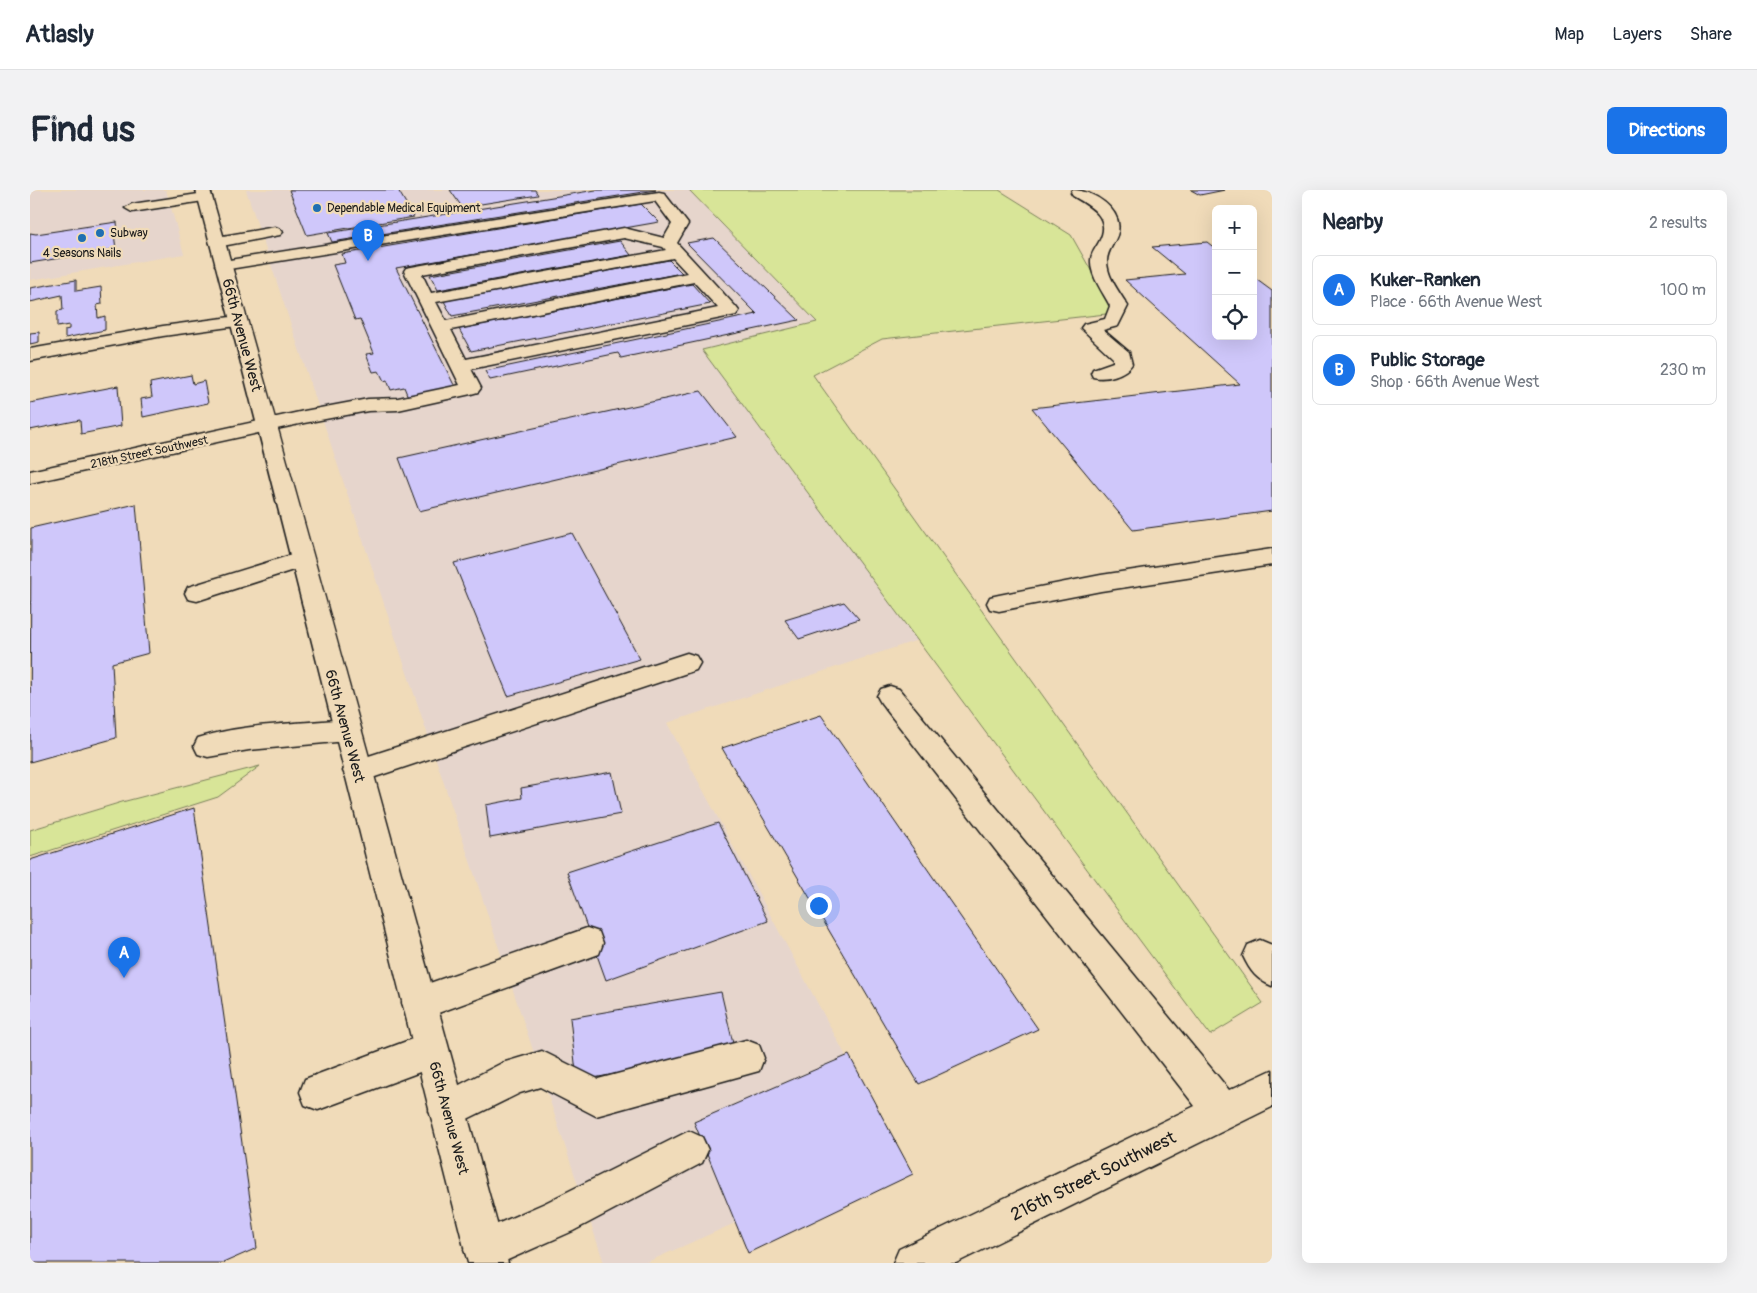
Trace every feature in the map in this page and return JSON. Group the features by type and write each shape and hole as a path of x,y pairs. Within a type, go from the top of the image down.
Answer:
{"main road":[{"path":"132,208 207,192"},
{"name":"66th Avenue West","path":"207,192 223,265 268,426 301,560 486,1257"},
{"path":"1078,193 1105,211 1111,220 1113,231 1099,258 1100,268 1119,306 1112,322 1090,328 1122,356 1123,364 1114,370 1100,374"},
{"path":"223,265 659,196 680,224 673,248"},
{"path":"217,242 275,232"},
{"path":"624,233 673,248 730,311 460,366 412,270 624,233"},
{"path":"426,299 673,248"},
{"path":"441,327 699,276"},
{"path":"30,355 163,331 238,321"},
{"name":"218th Street Southwest","path":"30,477 359,407 398,404 471,388 460,366"},
{"path":"999,603 1102,583 1272,558"},
{"path":"197,593 301,560"},
{"path":"357,770 687,664"},
{"path":"890,696 1223,1112"},
{"path":"208,746 249,739 347,730"},
{"path":"419,1003 587,943"},
{"path":"318,1092 431,1050"},
{"path":"447,1111 515,1076 542,1069 596,1098 746,1058"},
{"name":"216th Street Southwest","path":"914,1263 1272,1088"},
{"path":"486,1257 689,1150"}],"shaded area":[{"path":"30,190 166,190 184,254 30,280"},
{"path":"246,190 689,190 817,322 702,350 927,637 667,723 897,1151 645,1263 604,1263"}],"green space":[{"path":"689,190 999,190 1071,235 1115,313 882,339 813,375 1263,1003 1210,1035 702,350 817,322"},
{"path":"260,766 218,797 30,857 30,830 122,802"}],"building":[{"path":"289,190 398,190 414,217 307,235"},
{"path":"450,190 535,190 538,195 462,207"},
{"path":"596,190 656,190 332,242 328,233"},
{"path":"1191,190 1225,190 1200,195"},
{"path":"641,204 659,222 396,268 455,387 408,397 404,387 391,390 387,380 384,381 379,371 373,372 366,354 374,353 360,319 355,320 333,265 345,263 342,254"},
{"path":"117,222 118,232 114,234 116,249 30,263 30,233 36,234"},
{"path":"714,238 799,320 621,358 618,353 490,380 485,371 757,314 687,243"},
{"path":"620,241 631,255 438,290 430,275"},
{"path":"1207,242 1212,246 1212,340 1257,340 1257,280 1272,291 1272,511 1133,530 1032,408 1240,384 1125,280 1185,274 1152,247"},
{"path":"669,260 682,273 452,316 444,301"},
{"path":"76,280 76,291 101,287 102,304 97,305 98,318 105,316 105,330 65,338 65,330 69,329 69,325 57,327 57,311 63,310 62,295 30,302 30,288"},
{"path":"692,284 710,304 471,351 459,329"},
{"path":"39,332 39,342 30,344 30,333"},
{"path":"191,375 193,384 204,381 208,403 143,417 141,399 152,397 150,383"},
{"path":"118,386 121,426 81,434 80,420 30,430 30,403"},
{"path":"701,391 737,437 419,511 399,458"},
{"path":"136,504 149,653 112,663 116,738 30,762 31,528"},
{"path":"572,533 640,659 508,696 454,563"},
{"path":"844,602 859,619 799,639 785,620"},
{"path":"821,715 1038,1029 919,1084 722,748"},
{"path":"612,772 621,814 490,838 486,805 522,798 521,788"},
{"path":"194,808 257,1248 223,1263 30,1263 30,860"},
{"path":"718,823 768,921 606,980 567,872"},
{"path":"721,992 735,1052 577,1081 570,1018"},
{"path":"849,1055 913,1174 748,1253 694,1122"}],"place":[{"name":"Dependable Medical Equipment","path":"317,208"},
{"name":"Subway","path":"100,233"},
{"name":"4 Seasons Nails","path":"82,238"},
{"name":"Public Storage","path":"368,261"},
{"name":"Kuker-Ranken","path":"124,978"}]}
